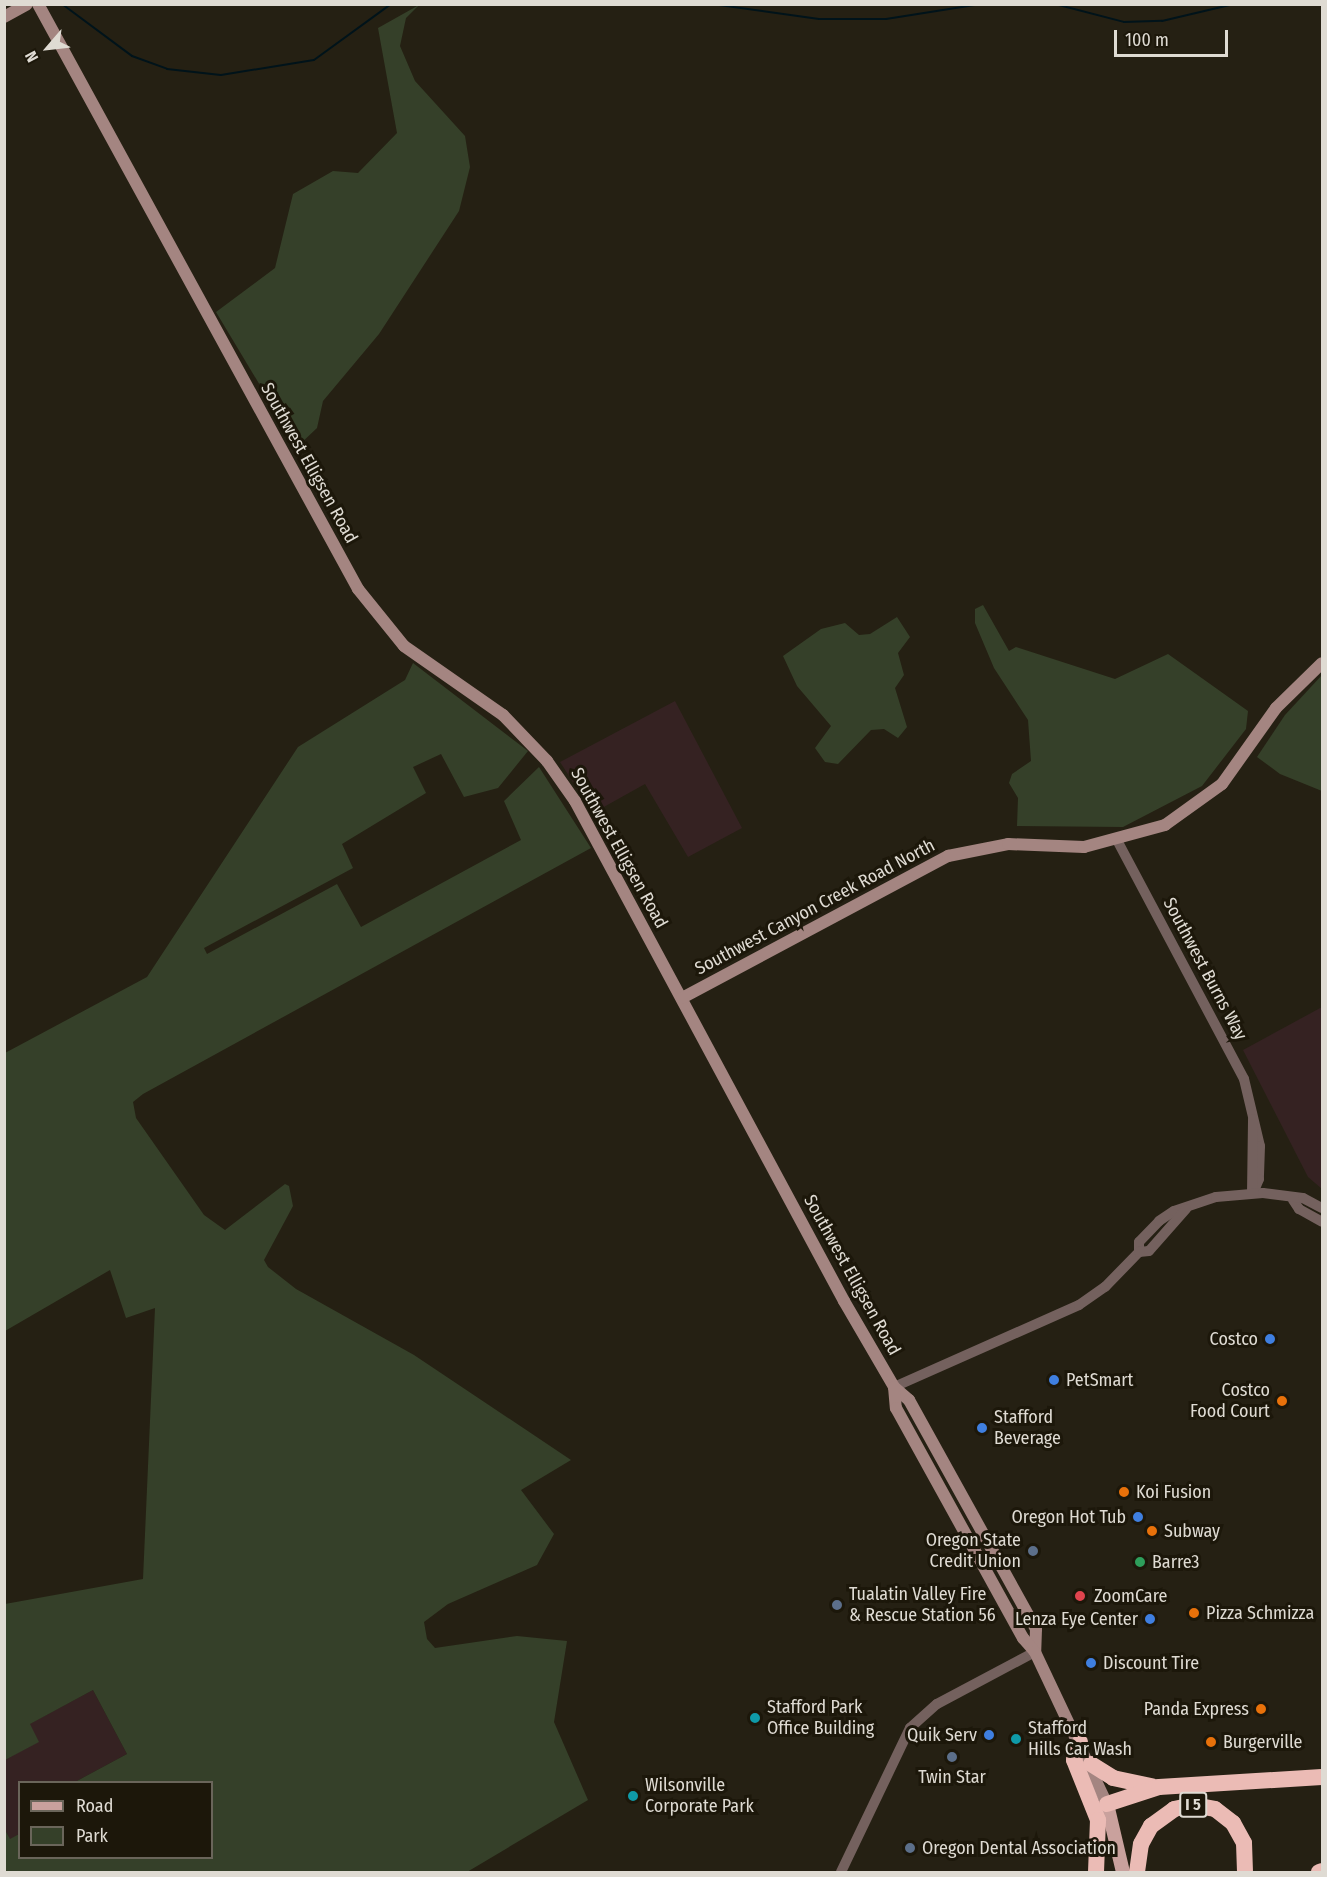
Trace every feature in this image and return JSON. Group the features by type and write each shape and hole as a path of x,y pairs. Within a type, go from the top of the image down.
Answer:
{"highway":[{"path":"1080,1742 1074,1760 1098,1820 1095,1872"},
{"name":"I 5","path":"1090,1764 1113,1778 1159,1787 1323,1777"},
{"name":"I 5","path":"1107,1804 1159,1787"},
{"name":"I 5","path":"1137,1872 1141,1844 1151,1826 1174,1809 1193,1805 1215,1809 1233,1823 1244,1843 1245,1872"}],"main road":[{"path":"4,17 27,4"},
{"name":"Southwest Elligsen Road","path":"38,4 358,589 404,646 503,714 547,761 575,801 894,1387 896,1408 1035,1652 1080,1742 1107,1804 1123,1872"},
{"name":"Southwest Canyon Creek Road North","path":"682,998 948,856 991,845 1084,847 1118,842 1165,825 1205,800 1241,762 1276,708 1323,663"}],"street":[{"name":"Southwest Burns Way","path":"1118,842 1237,1062 1259,1131 1261,1164 1252,1193"},
{"path":"894,1387 965,1351 1079,1305 1105,1287 1139,1252 1139,1242 1159,1221 1174,1211 1186,1209 1216,1197 1252,1193 1293,1200 1303,1198 1323,1208"},
{"path":"1293,1200 1299,1209 1323,1222"},
{"path":"841,1872 910,1728 937,1704 1035,1652"}],"shaded area":[{"path":"675,701 742,828 688,857 645,784 593,813 560,762"},
{"path":"1322,1007 1322,1189 1308,1177 1243,1050"},
{"path":"93,1690 127,1754 77,1781 18,1781 18,1835 10,1840 5,1830 4,1760 38,1742 29,1724"}],"green space":[{"path":"419,5 406,18 400,46 415,81 465,136 470,167 459,211 379,334 323,401 317,428 297,447 216,312 275,268 293,194 333,171 358,173 397,133 378,28"},
{"path":"983,605 1009,651 1016,647 1115,679 1168,654 1248,711 1246,729 1202,786 1123,827 1017,826 1018,798 1009,783 1012,774 1031,761 1028,720 994,668 975,623 975,609"},
{"path":"897,617 910,637 898,653 904,675 895,688 907,727 898,738 884,729 871,730 838,764 825,762 815,748 831,726 797,686 783,656 821,629 845,623 859,635 870,634"},
{"path":"413,663 528,751 498,788 464,797 441,754 413,767 426,793 342,844 353,868 204,948 207,954 337,884 361,927 521,840 504,801 539,767 591,848 143,1094 133,1102 136,1118 204,1215 225,1230 285,1184 289,1186 293,1206 264,1260 268,1267 296,1289 414,1355 571,1460 521,1490 554,1534 537,1565 448,1604 424,1622 427,1639 435,1648 517,1636 567,1641 554,1722 588,1800 467,1872 5,1872 5,1830 10,1839 18,1835 18,1859 213,1859 213,1781 77,1781 127,1754 93,1690 30,1724 39,1742 5,1760 5,1604 143,1579 155,1308 126,1318 110,1270 5,1331 5,1053 147,977 298,747 405,680"},
{"path":"1322,675 1322,791 1280,774 1257,757 1285,715"}],"waterway":[{"path":"62,4 132,56 167,69 221,75 314,60 391,4"},
{"path":"712,4 819,19 886,19 981,4"},
{"path":"1055,4 1124,22 1162,21 1234,4"}],"place":[{"name":"Costco","path":"1270,1339"},
{"name":"PetSmart","path":"1054,1380"},
{"name":"Costco Food Court","path":"1282,1401"},
{"name":"Stafford Beverage","path":"982,1428"},
{"name":"Koi Fusion","path":"1124,1492"},
{"name":"Oregon Hot Tub","path":"1138,1517"},
{"name":"Subway","path":"1152,1531"},
{"name":"Oregon State Credit Union","path":"1033,1551"},
{"name":"Barre3","path":"1140,1562"},
{"name":"ZoomCare","path":"1080,1596"},
{"name":"Tualatin Valley Fire & Rescue Station 56","path":"837,1605"},
{"name":"Pizza Schmizza","path":"1194,1613"},
{"name":"Lenza Eye Center","path":"1150,1619"},
{"name":"Discount Tire","path":"1091,1663"},
{"name":"Panda Express","path":"1261,1709"},
{"name":"Stafford Park Office Building","path":"755,1718"},
{"name":"Quik Serv","path":"989,1735"},
{"name":"Stafford Hills Car Wash","path":"1016,1739"},
{"name":"Burgerville","path":"1211,1742"},
{"name":"Twin Star","path":"952,1757"},
{"name":"Wilsonville Corporate Park","path":"633,1796"},
{"name":"Oregon Dental Association","path":"910,1848"}]}
